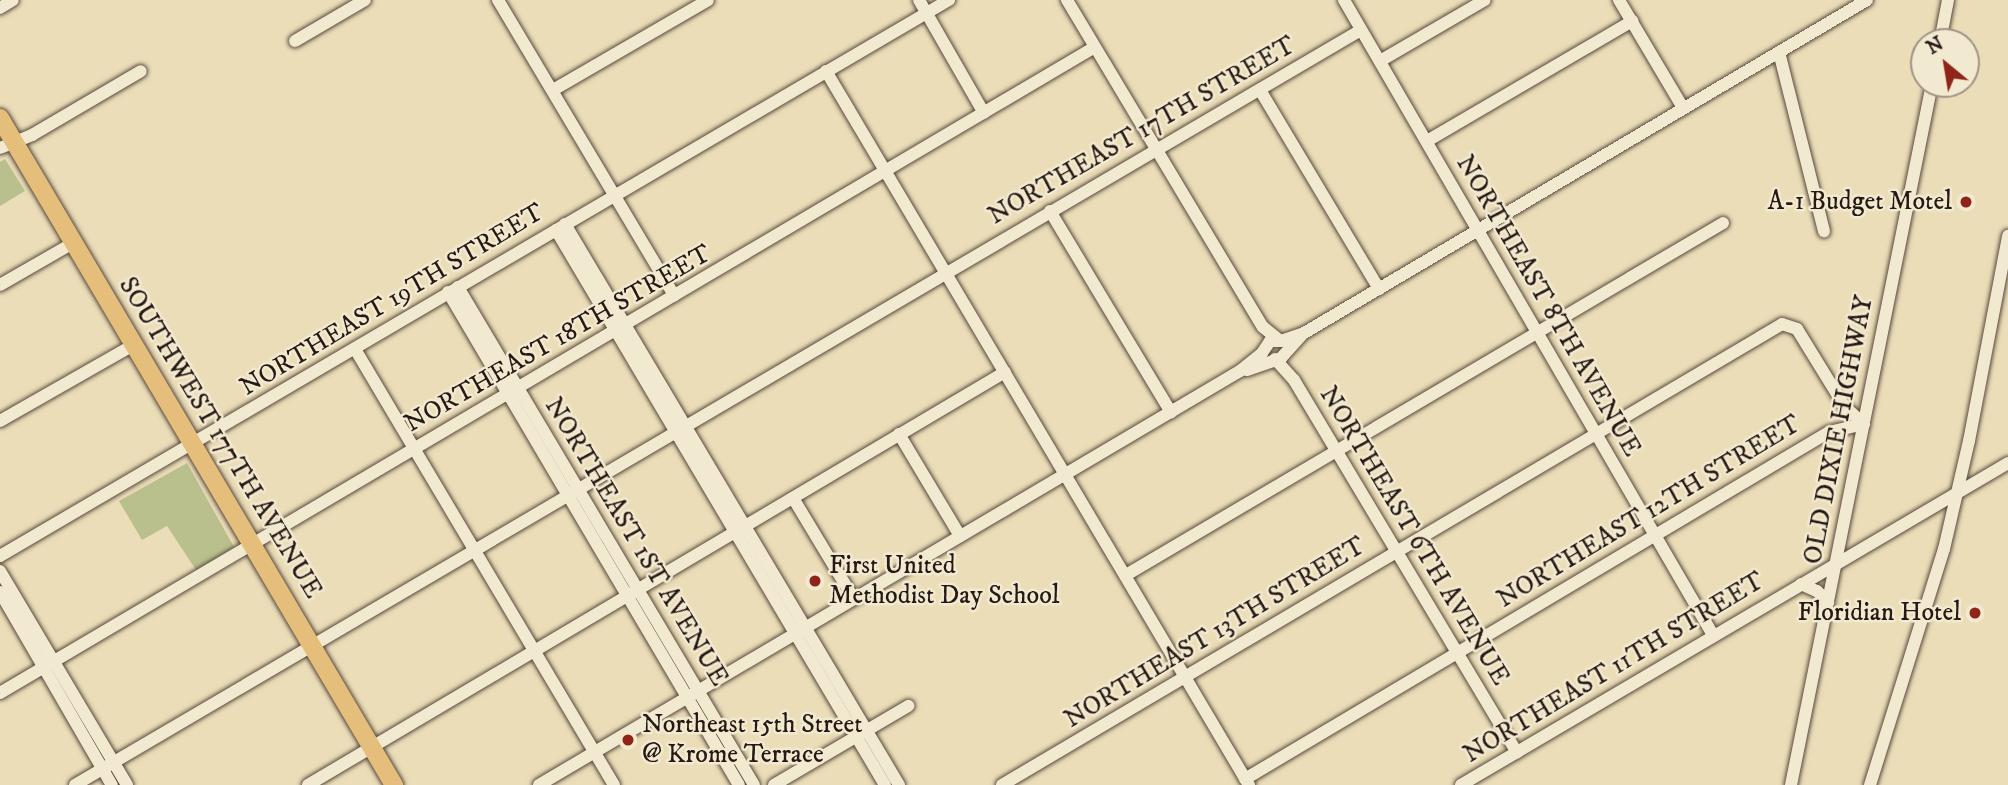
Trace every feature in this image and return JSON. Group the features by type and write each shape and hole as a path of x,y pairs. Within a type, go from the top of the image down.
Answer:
{"highway":[{"name":"SOUTHWEST 177TH AVENUE","path":"0,118 7,145 73,243 394,785"}],"street":[{"path":"0,8 13,0"},
{"path":"295,41 365,0"},
{"path":"498,0 674,295"},
{"path":"553,90 708,0"},
{"path":"919,0 984,113"},
{"name":"NORTHEAST 19TH STREET","path":"0,556 949,0"},
{"path":"1067,0 1276,350"},
{"name":"NORTHEAST 8TH AVENUE","path":"1344,0 1713,635"},
{"path":"1380,61 1485,0"},
{"path":"1619,0 1683,108"},
{"path":"539,785 1867,0"},
{"path":"1943,28 1948,0"},
{"path":"1427,141 1632,21"},
{"name":"NORTHEAST 17TH STREET","path":"681,429 1361,30"},
{"name":"NORTHEAST 18TH STREET","path":"0,693 254,546 1095,47"},
{"path":"1779,52 1824,231"},
{"path":"7,145 141,71"},
{"path":"826,71 1247,782"},
{"path":"1260,90 1379,289"},
{"name":"OLD DIXIE HIGHWAY","path":"1791,785 1929,98"},
{"path":"1051,211 1171,412"},
{"path":"1126,575 1723,223"},
{"path":"560,227 861,733 885,785"},
{"path":"1870,785 1918,635 1958,492 2005,267 2008,236"},
{"path":"0,285 73,243"},
{"name":"NORTHEAST 1ST AVENUE","path":"453,290 693,694 754,785"},
{"name":"NORTHEAST 13TH STREET","path":"1002,785 1786,323 1801,335 1845,407 1864,424"},
{"path":"0,421 133,345"},
{"path":"355,349 614,785"},
{"name":"NORTHEAST 6TH AVENUE","path":"1276,350 1517,752"},
{"path":"308,785 1005,372"},
{"name":"NORTHEAST 12TH STREET","path":"1247,782 1458,652 1829,432 1864,424"},
{"path":"75,785 681,429"},
{"path":"899,434 960,536"},
{"name":"NORTHEAST 11TH STREET","path":"1465,784 2008,463"},
{"path":"793,498 854,599"},
{"path":"0,571 49,664 108,765 127,785"},
{"path":"1801,584 1817,591 1828,602"},
{"path":"0,592 49,664"},
{"name":"NORTHEAST 1ST AVENUE","path":"693,694 739,785"},
{"path":"774,785 908,706"},
{"path":"861,733 899,785"},
{"path":"108,765 112,785"}],"green space":[{"path":"5,159 25,191 0,206 0,162"},
{"path":"187,463 234,547 196,570 167,526 142,540 119,501"}],"place":[{"name":"A-1 Budget Motel","path":"1966,202"},
{"name":"First United Methodist Day School","path":"815,581"},
{"name":"Floridian Hotel","path":"1975,613"},
{"name":"Northeast 15th Street @ Krome Terrace","path":"628,740"}]}
